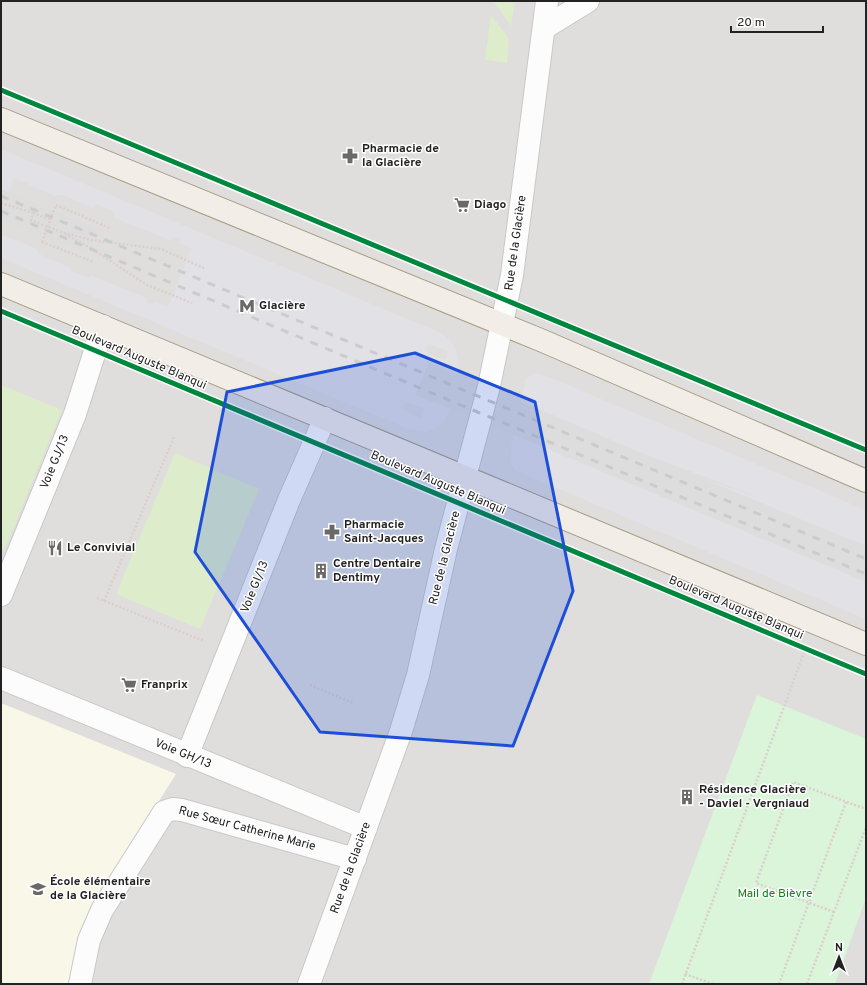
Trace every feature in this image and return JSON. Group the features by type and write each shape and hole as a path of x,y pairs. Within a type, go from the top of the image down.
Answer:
{"main road":[{"path":"1,119 543,341 866,481"},
{"name":"Boulevard Auguste Blanqui","path":"1,284 866,644"}],"street":[{"name":"Rue de la Glacière","path":"309,984 401,731 418,675 446,549 490,386 512,275 547,1"},
{"path":"544,28 588,1"},
{"name":"Voie GJ/13","path":"1,595 74,414 103,326"},
{"name":"Voie GI/13","path":"187,756 289,500 325,418"},
{"name":"Voie GH/13","path":"1,678 187,756 366,828"},
{"name":"Rue Sœur Catherine Marie","path":"80,984 89,940 102,910 164,812 172,808 355,859"}],"path":[{"path":"1,203 50,220"},
{"path":"94,262 42,242 56,205 110,228"},
{"path":"33,213 31,220 61,232 89,246 147,285 192,303"},
{"path":"61,232 91,240 161,249 206,269"},
{"path":"104,601 174,437"},
{"path":"97,598 205,642"},
{"path":"682,984 814,622"},
{"path":"310,685 353,703"},
{"path":"834,912 756,883 793,782 866,809"},
{"path":"779,984 846,802"},
{"path":"807,984 866,827"},
{"path":"686,974 713,984"}],"highlighted area":[{"path":"415,353 535,402 573,591 513,746 320,732 195,552 227,392"}],"shaded area":[{"path":"1,1 866,1 866,984 1,984"},
{"path":"1,149 441,333 450,340 456,350 459,365 449,412 445,421 429,431 424,432 409,429 1,258 1,234 35,248 39,254 71,268 71,271 90,278 91,275 148,299 147,302 153,304 155,302 168,307 191,249 179,243 180,240 173,237 172,241 114,218 115,213 98,205 96,205 94,209 64,195 55,196 14,178 1,208","holes":["428,344 448,351 446,359 444,360 429,354 426,351","405,402 425,408 422,417 421,418 402,409"]},
{"path":"536,373 544,375 866,510 866,619 514,469 511,460 511,448 525,380"},
{"path":"1,703 176,774 102,889 77,946 69,984 1,984"}],"green space":[{"path":"493,1 515,1 511,26"},
{"path":"491,15 509,39 507,63 485,60"},
{"path":"1,385 62,410 4,551 1,549"},
{"path":"175,453 259,489 200,629 116,594"},
{"name":"Mail de Bièvre","path":"757,695 866,739 866,898 835,984 649,984"}],"pier":[{"path":"1,189 96,228 86,253 1,219"},
{"path":"429,362 637,451 765,500 699,477 866,546 866,582 415,395"}],"railway":[{"path":"1,196 866,559"},
{"path":"1,211 866,574"}],"cycle path":[{"path":"1,90 866,450"},
{"path":"1,311 866,674"}],"place":[{"name":"Pharmacie de la Glacière","path":"350,156"},
{"name":"Diago","path":"462,205"},
{"name":"Glacière","path":"247,306"},
{"name":"Pharmacie Saint-Jacques","path":"332,532"},
{"name":"Le Convivial","path":"55,548"},
{"name":"Centre Dentaire Dentimy","path":"321,571"},
{"name":"Franprix","path":"129,685"},
{"name":"Résidence Glacière - Daviel - Vergniaud","path":"687,797"},
{"name":"École élémentaire de la Glacière","path":"38,889"}]}
